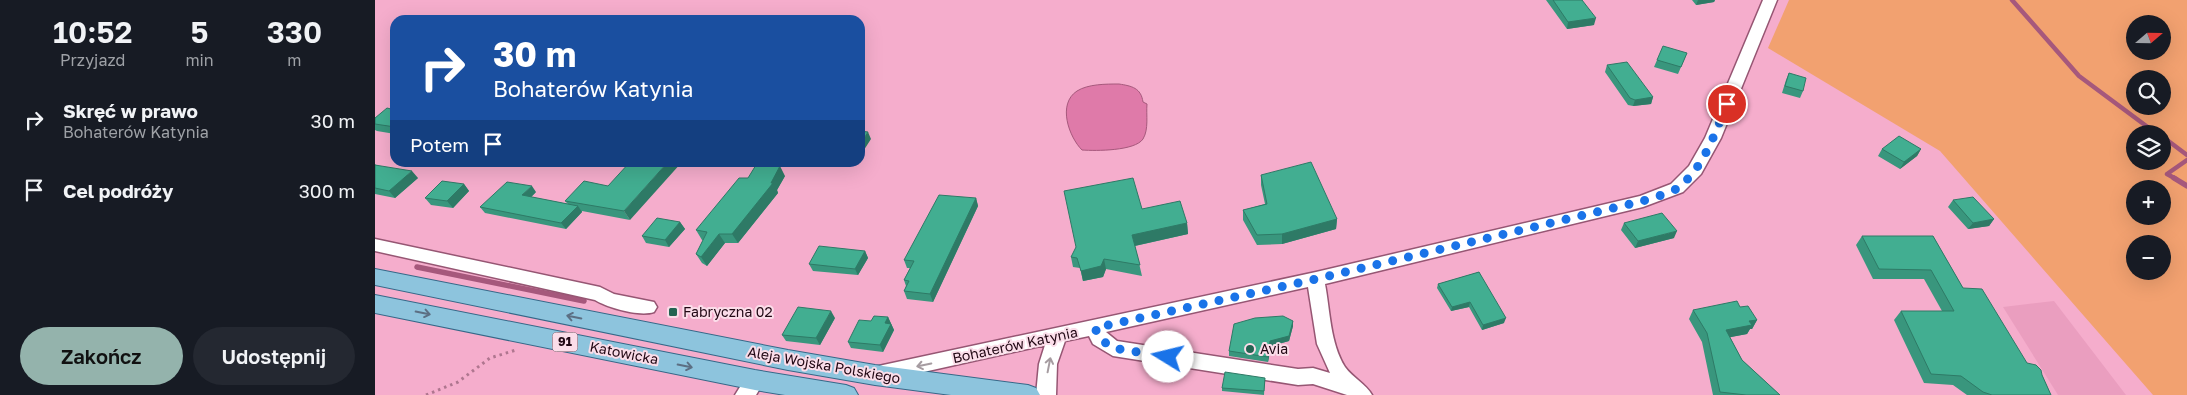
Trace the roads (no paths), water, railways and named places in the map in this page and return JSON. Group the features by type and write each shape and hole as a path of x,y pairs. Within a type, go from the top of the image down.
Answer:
{"main road":[{"name":"Katowicka","path":"375,277 622,326"},
{"name":"Katowicka","path":"375,304 750,387"},
{"name":"Aleja Wojska Polskiego","path":"622,326 787,360 875,375 1028,395"},
{"name":"Aleja Wojska Polskiego","path":"750,387 846,395"}],"street":[{"name":"Bohaterów Katynia","path":"875,375 1316,279 1643,201 1677,188 1695,170 1713,138 1765,2"},
{"path":"375,245 599,294 610,300 648,307"},
{"path":"1316,279 1329,353 1336,371 1357,392"},
{"path":"1095,328 1100,339 1113,348 1299,377 1313,376 1357,392"},
{"path":"1046,395 1048,364 1057,336"}],"waterway":[{"path":"2012,0 2079,76 2145,125"},
{"path":"2171,143 2187,155"},
{"path":"2176,179 2167,174 2187,160"},
{"path":"2174,178 2187,186"},
{"path":"417,267 584,301"}],"place":[{"name":"Fabryczna 02","path":"673,312"},
{"name":"Avia","path":"1250,349"}]}
